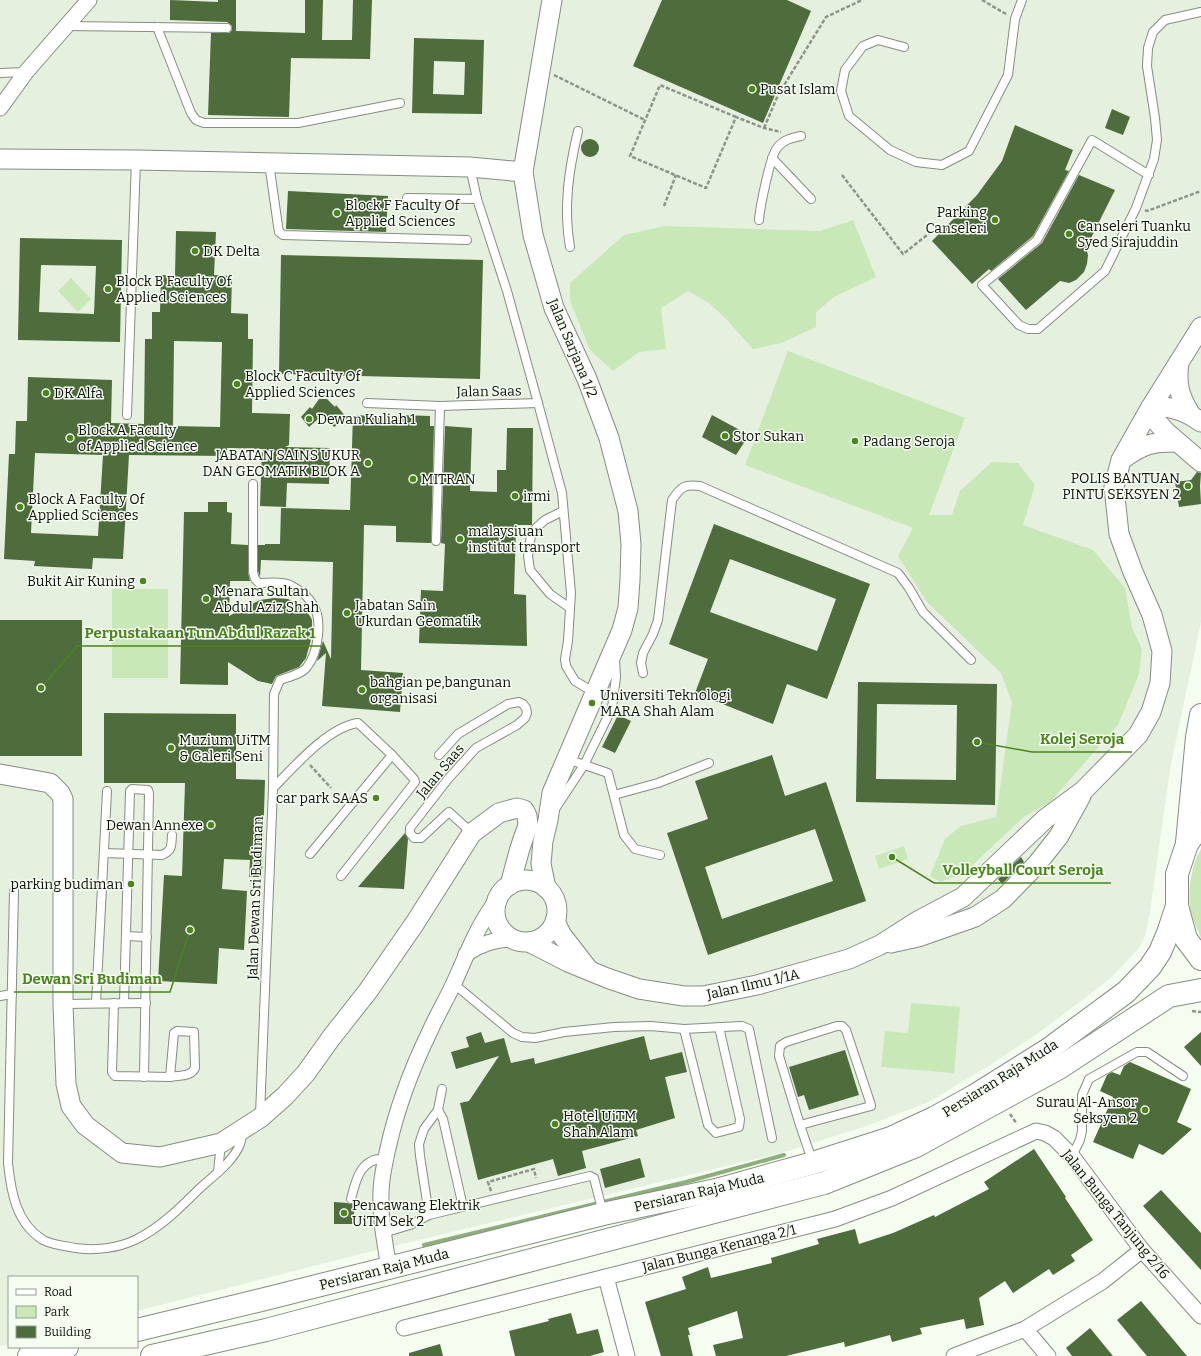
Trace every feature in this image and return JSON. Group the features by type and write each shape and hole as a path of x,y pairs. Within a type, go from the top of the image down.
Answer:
{"main road":[{"path":"1201,715 1197,737 1187,844 1177,874 1177,906 1186,939 1201,959"},
{"path":"1187,844 1201,824"},
{"name":"Persiaran Raja Muda","path":"138,1330 257,1302 389,1268 601,1205 716,1190 813,1163 891,1138 934,1118 974,1096 1049,1049 1126,992 1150,966 1160,952 1177,906"},
{"name":"Persiaran Raja Muda","path":"152,1356 266,1330 824,1183 916,1146 1059,1068 1169,996 1201,990"},
{"path":"257,1302 250,1310 246,1318 254,1327 266,1330"},
{"path":"29,1356 63,1348"}],"street":[{"path":"0,108 26,72 89,0"},
{"name":"Jalan Sarjana 1/2","path":"546,888 541,864 543,841 552,793 575,762 595,693 622,630 628,608 631,544 628,511 609,438 587,379 554,308 532,235 523,172 552,0"},
{"path":"0,159 136,160 470,167 523,172"},
{"path":"880,945 916,922 963,897 1045,819 1083,791 1138,735 1151,712 1160,683 1162,651 1152,615 1133,572 1119,534 1114,487 1121,460 1151,407 1201,327"},
{"path":"1179,361 1177,375 1179,390 1184,403 1196,418"},
{"path":"1151,407 1163,406 1196,418"},
{"path":"1151,407 1156,421 1176,442 1201,462"},
{"path":"1121,460 1145,445 1155,442 1176,442"},
{"path":"0,774 50,783 60,793 63,799 63,1004 66,1084 71,1106 85,1125 122,1153 160,1157 221,1143 260,1118 285,1096 306,1073 368,991 472,833 499,813 517,808 524,810 528,816 528,824 510,885"},
{"path":"880,945 918,937 975,917 1003,899 1037,864 1058,836 1083,791"},
{"path":"389,1268 384,1233 381,1193 386,1159 396,1117 408,1082 429,1032 454,984 465,955 488,911 505,888 528,880 540,884 550,893 555,903 556,912 551,928 542,937 521,940 497,940 483,944 465,955"},
{"path":"498,899 495,906 497,922 506,935 521,940 589,970"},
{"name":"Jalan Ilmu 1/1A","path":"554,922 561,934 589,970 607,978 639,988 684,996 703,996 757,985 849,959 880,945"},
{"name":"Jalan Bunga Tanjung 2/16","path":"1022,1137 1036,1131 1045,1133 1054,1138 1072,1156 1142,1250 1201,1316"},
{"name":"Jalan Bunga Kenanga 2/1","path":"404,1328 835,1219 892,1198 1022,1137"},
{"path":"954,1356 1025,1329 1103,1281 1142,1250"},
{"path":"606,1277 627,1356"},
{"path":"1025,1329 1048,1356"}],"lane":[{"path":"904,47 878,40 863,46 844,70 841,91 849,116 890,150 916,162 942,166 969,151 1008,75 1015,20 1022,0"},
{"path":"1149,175 1092,140 1037,240 982,285 1019,325 1028,329 1038,329 1105,271 1136,208 1149,175 1154,159 1157,140 1147,66 1148,48 1153,32 1166,20 1201,12"},
{"path":"66,26 227,28"},
{"path":"157,27 191,114 196,120 204,123 298,123 400,103"},
{"path":"0,73 26,72"},
{"path":"570,247 566,228 567,188 570,166 578,131"},
{"path":"759,220 760,209 772,158 776,148 786,140 801,136"},
{"path":"772,158 811,199"},
{"path":"127,415 136,160"},
{"path":"269,163 279,232 283,235 467,240"},
{"path":"470,167 477,199 507,291 562,493 571,593 565,659 566,666 575,681 595,693"},
{"path":"407,198 477,199"},
{"name":"Jalan Saas","path":"367,403 440,406 538,403"},
{"path":"436,541 440,406"},
{"name":"Jalan Dewan Sri Budiman","path":"253,484 253,572 255,579 259,583 289,585 304,594 314,605 318,621 316,651 307,668 280,680 276,686 274,694 273,788 260,1118"},
{"path":"643,673 641,663 643,653 653,634 658,620 672,500 680,489 689,485 700,486 898,573 923,612 971,660"},
{"path":"563,511 545,520 530,535 528,556 530,570 550,594 570,608"},
{"name":"Jalan Sarjana 1/2","path":"575,762 612,708 616,677 614,647"},
{"name":"Jalan Saas","path":"439,755 458,734 508,704 518,702 523,704 526,708 526,718 522,722 476,748 456,770 410,828 412,836 417,839 421,838 449,812 472,833"},
{"path":"273,788 312,749 334,733 358,723 392,755 414,779 415,782 341,876"},
{"path":"310,854 392,755"},
{"path":"575,762 608,773 624,835 635,849 660,855"},
{"path":"614,795 658,783 709,763"},
{"path":"124,1003 130,791 132,789 149,791 144,1077"},
{"path":"96,1003 107,791"},
{"path":"104,853 162,855 169,852 172,835"},
{"path":"14,891 8,1163 12,1192 19,1212 30,1229 44,1240 60,1246 82,1249 96,1249 115,1246 134,1240 157,1228 227,1163 240,1145 244,1128"},
{"path":"126,936 147,937"},
{"path":"454,984 512,1033 522,1037 535,1038 564,1032 614,1027 651,1026 684,1029 742,1026 749,1029 772,1138"},
{"path":"0,996 12,994"},
{"path":"114,1003 112,1072 115,1076 170,1077 191,1074 195,1068 194,1033 192,1031 177,1031 174,1033 170,1077"},
{"path":"63,1004 146,1003"},
{"path":"800,1126 871,1106 846,1030 842,1026 837,1026 786,1042 780,1046 779,1056 800,1126 813,1163"},
{"path":"684,1029 708,1125 716,1133 739,1126 740,1119 719,1027"},
{"path":"1072,1156 1080,1140 1082,1131 1082,1095 1089,1079 1137,1052 1147,1052 1183,1076"},
{"path":"429,1215 419,1144 424,1128 438,1110 442,1089"},
{"path":"438,1110 443,1119 463,1207"},
{"path":"218,1172 221,1143"},
{"path":"351,1199 357,1177 361,1170 375,1159 386,1159"},
{"path":"384,1233 410,1225 429,1215 590,1176 594,1178 601,1205"}],"path":[{"path":"764,128 778,95 826,17 862,0"},
{"path":"982,0 1015,20"},
{"path":"540,68 645,120"},
{"path":"736,117 706,188 630,156 660,85 764,128 801,136"},
{"path":"664,206 676,175"},
{"path":"842,175 903,254 931,232"},
{"path":"1136,208 1147,211 1201,191"},
{"path":"303,758 331,788"},
{"path":"491,1190 488,1182 534,1169"}],"shaded area":[{"name":"Universiti Teknologi MARA Shah Alam","path":"0,0 1201,0 1201,622 1170,769 1150,912 1146,933 1140,947 1113,976 1089,995 1037,1034 990,1065 929,1102 864,1127 781,1153 369,1252 138,1311 138,1276 8,1276 8,1344 0,1346"}],"green space":[{"path":"853,220 876,277 834,297 816,312 816,327 781,343 753,349 726,319 709,303 688,291 661,308 666,349 639,352 613,371 590,350 570,301 570,283 624,235 665,226 820,231"},
{"path":"71,278 91,299 78,312 58,291"},
{"path":"788,351 965,418 929,515 952,515 960,491 992,462 1018,463 1035,485 1023,525 1093,550 1125,588 1132,628 1142,649 1139,674 1118,725 1050,802 1025,816 965,872 941,882 930,876 945,839 961,826 996,817 1012,702 1001,673 927,602 898,556 913,528 745,465"},
{"path":"112,589 168,589 168,678 112,678"},
{"path":"904,846 908,859 879,869 875,856"},
{"path":"1201,849 1201,938 1192,915 1189,896 1192,871"},
{"path":"911,1003 960,1007 954,1073 881,1067 885,1031 908,1033"}],"building":[{"path":"170,0 218,2 218,0 236,0 236,31 305,33 305,0 323,0 322,40 352,40 353,0 372,0 370,59 291,58 289,117 208,115 211,33 229,33 232,30 232,26 227,22 170,20"},
{"path":"662,0 787,0 811,11 763,123 633,66"},
{"path":"414,38 484,40 482,114 412,113","holes":["434,61 465,62 464,95 433,94"]},
{"path":"1112,109 1130,117 1123,135 1105,128"},
{"name":"Parking Canseleri","path":"1015,125 1073,150 1065,170 1069,171 1033,236 991,271 989,269 972,284 932,241 977,195 1002,161"},
{"path":"586,139 594,139 599,144 597,155 594,157 586,157 581,152 581,144"},
{"name":"Canseleri Tuanku Syed Sirajuddin","path":"1079,175 1115,190 1086,248 1088,255 1084,272 1076,280 1069,283 1060,281 1026,310 998,279 1042,243"},
{"name":"Block F Faculty Of Applied Sciences","path":"288,191 388,196 386,232 286,229"},
{"path":"176,231 216,232 214,275 232,276 231,313 248,314 248,339 253,339 252,413 290,414 289,445 285,447 330,448 329,484 287,483 286,507 260,506 262,449 227,448 227,456 129,455 123,559 93,558 92,569 34,566 35,561 4,559 9,454 15,454 16,421 27,421 28,377 112,380 111,423 144,424 145,339 152,339 152,312 160,312 161,275 175,275","holes":["174,341 222,342 220,427 173,426","35,453 103,455 98,536 31,533"]},
{"name":"Block B Faculty Of Applied Sciences","path":"20,238 122,240 120,342 18,340","holes":["41,265 96,266 94,314 39,312"]},
{"path":"281,255 483,260 480,379 279,374"},
{"path":"319,399 327,399 335,407 336,405 347,418 334,427 324,414 309,427 301,417 310,407 312,409"},
{"path":"353,415 401,417 401,415 430,416 430,426 434,426 431,543 396,542 396,526 364,525 361,670 403,673 400,712 322,706 326,653 317,661 323,641 331,659 333,562 261,560 260,577 258,571 258,545 280,544 281,508 350,510"},
{"name":"Stor Sukan","path":"712,415 749,435 736,455 702,437"},
{"path":"445,426 472,428 470,491 497,492 497,470 506,470 507,428 533,428 532,525 516,525 514,594 526,595 527,646 419,643 421,590 443,591 445,544 441,543"},
{"name":"POLIS BANTUAN PINTU SEKSYEN 2","path":"1197,472 1201,473 1201,504 1179,507 1175,482 1191,480"},
{"path":"208,502 227,502 227,512 232,513 231,544 248,545 248,572 250,581 230,581 229,616 260,600 274,598 288,599 301,606 312,620 312,636 306,658 299,667 276,676 272,684 258,681 228,662 228,685 180,684 184,512 208,512"},
{"path":"714,524 870,584 827,699 787,684 773,724 695,693 708,659 669,644","holes":["730,559 836,599 817,651 710,612"]},
{"path":"0,620 82,620 82,756 0,756"},
{"path":"858,682 997,684 995,805 856,802","holes":["877,704 957,705 956,780 876,779"]},
{"path":"104,713 236,714 236,779 265,780 262,877 249,877 250,860 224,859 222,889 247,891 244,950 219,948 217,984 158,981 164,875 182,876 185,783 104,783"},
{"path":"618,715 631,721 615,753 602,747"},
{"path":"772,755 785,796 826,782 866,901 708,955 667,833 708,819 695,781","holes":["815,829 833,881 722,919 705,867"]},
{"path":"405,833 408,839 404,889 358,887"},
{"path":"1021,857 1024,862 1002,884 998,879"},
{"path":"481,1032 485,1043 504,1038 511,1063 534,1058 535,1064 644,1036 650,1060 682,1052 687,1072 665,1077 675,1118 636,1130 638,1136 582,1151 586,1168 558,1176 553,1159 478,1180 460,1103 469,1101 499,1056 456,1069 451,1052 469,1047 466,1037"},
{"path":"1201,1032 1201,1066 1184,1047"},
{"path":"845,1050 859,1095 809,1110 804,1095 798,1097 789,1067"},
{"name":"Surau Al-Ansor Seksyen 2","path":"1130,1062 1191,1089 1177,1122 1192,1129 1163,1155 1139,1144 1133,1159 1093,1142 1113,1097 1100,1091 1107,1075 1112,1072 1120,1075 1124,1066"},
{"path":"1034,1149 1093,1240 1071,1255 1075,1261 1053,1275 1049,1269 1013,1293 1005,1281 979,1298 984,1325 966,1329 964,1319 920,1328 922,1334 892,1342 890,1335 845,1347 844,1342 786,1356 716,1356 713,1345 743,1338 737,1311 688,1328 690,1335 688,1335 693,1356 661,1356 645,1302 686,1289 682,1277 708,1267 711,1278 772,1263 771,1258 819,1244 817,1239 855,1229 859,1244 893,1233 934,1215 935,1217 989,1189 984,1182"},
{"path":"640,1158 645,1177 605,1188 600,1169"},
{"path":"1161,1190 1201,1233 1201,1270 1143,1206"},
{"name":"Pencawang Elektrik UiTM Sek 2","path":"334,1202 354,1203 354,1224 334,1224"},
{"path":"1141,1301 1187,1356 1147,1356 1117,1320"},
{"path":"571,1313 577,1334 598,1329 604,1352 590,1356 515,1356 509,1331 549,1321 548,1319"},
{"path":"1090,1328 1113,1356 1072,1356 1066,1348"},
{"path":"440,1344 443,1356 409,1356 409,1353"}],"waterway":[{"path":"424,1245 686,1182 784,1155"}],"place":[{"name":"Pusat Islam","path":"752,89"},
{"name":"Block F Faculty Of Applied Sciences","path":"337,213"},
{"name":"Parking Canseleri","path":"995,220"},
{"name":"Canseleri Tuanku Syed Sirajuddin","path":"1069,234"},
{"name":"DK Delta","path":"195,251"},
{"name":"Block B Faculty Of Applied Sciences","path":"108,289"},
{"name":"Block C Faculty Of Applied Sciences","path":"237,384"},
{"name":"DK Alfa","path":"46,393"},
{"name":"Dewan Kuliah 1","path":"309,419"},
{"name":"Stor Sukan","path":"725,436"},
{"name":"Block A Faculty of Applied Science","path":"70,438"},
{"name":"Padang Seroja","path":"855,441"},
{"name":"JABATAN SAINS UKUR DAN GEOMATIK BLOK A","path":"368,463"},
{"name":"MITRAN","path":"413,479"},
{"name":"POLIS BANTUAN PINTU SEKSYEN 2","path":"1188,486"},
{"name":"irmi","path":"515,496"},
{"name":"Block A Faculty Of Applied Sciences","path":"20,507"},
{"name":"malaysiuan institut transport","path":"460,539"},
{"name":"Bukit Air Kuning","path":"143,581"},
{"name":"Menara Sultan Abdul Aziz Shah","path":"206,599"},
{"name":"Jabatan Sain Ukurdan Geomatik","path":"347,613"},
{"name":"Perpustakaan Tun Abdul Razak 1","path":"41,688"},
{"name":"bahgian pe,bangunan organisasi","path":"362,690"},
{"name":"Universiti Teknologi MARA Shah Alam","path":"592,703"},
{"name":"Kolej Seroja","path":"977,742"},
{"name":"Muzium UiTM & Galeri Seni","path":"171,748"},
{"name":"car park SAAS","path":"376,798"},
{"name":"Dewan Annexe","path":"211,825"},
{"name":"Volleyball Court Seroja","path":"892,857"},
{"name":"parking budiman","path":"131,884"},
{"name":"Dewan Sri Budiman","path":"190,930"},
{"name":"Surau Al-Ansor Seksyen 2","path":"1145,1110"},
{"name":"Hotel UiTM Shah Alam","path":"555,1124"},
{"name":"Pencawang Elektrik UiTM Sek 2","path":"344,1213"}]}
